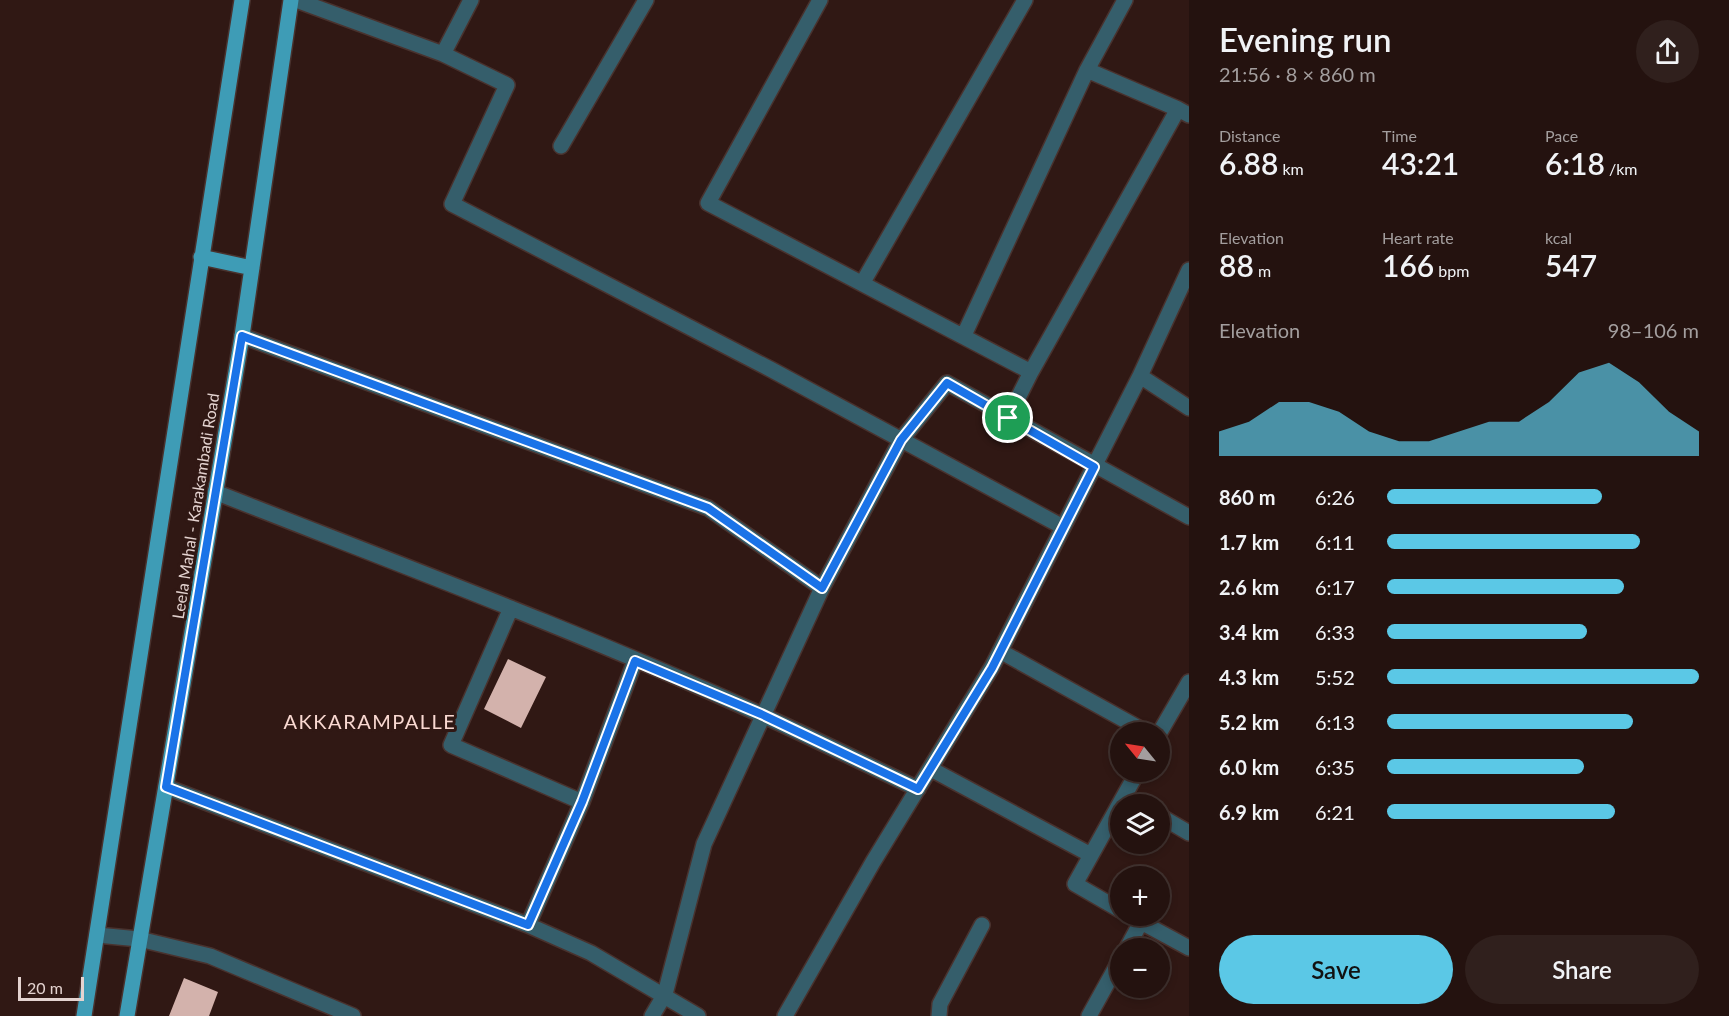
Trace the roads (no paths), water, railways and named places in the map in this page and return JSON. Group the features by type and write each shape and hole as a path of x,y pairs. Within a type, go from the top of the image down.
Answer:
{"main road":[{"name":"Leela Mahal - Karakambadi Road","path":"84,1016 242,0"},
{"name":"Leela Mahal - Karakambadi Road","path":"127,1016 242,336 291,0"},
{"path":"201,257 252,268"}],"street":[{"path":"296,0 443,54 507,85 452,204 1063,527"},
{"path":"443,54 471,0"},
{"path":"561,146 646,0"},
{"path":"820,0 708,203 964,334 1031,372"},
{"path":"863,282 1024,0"},
{"path":"964,334 1087,70 1125,0"},
{"path":"1008,418 1031,372 1184,112 1087,70"},
{"path":"785,1016 873,862 1000,651 1140,376 1189,270"},
{"path":"242,336 708,508 822,588"},
{"path":"1140,376 1189,408"},
{"path":"652,1016 665,994 704,844 761,714 822,588 901,440 947,383 1094,467 1189,517"},
{"path":"214,492 511,608 761,714 918,789"},
{"path":"511,608 451,745 582,802"},
{"path":"1000,651 1128,722"},
{"path":"528,925 582,802 635,661"},
{"path":"1165,722 1189,682"},
{"path":"931,769 1091,855"},
{"path":"166,787 528,925 591,953 665,994 698,1016"},
{"path":"1110,821 1075,884 1110,904"},
{"path":"1170,822 1189,833"},
{"path":"939,1016 940,1004 982,925"},
{"path":"1148,926 1189,948"},
{"path":"97,935 139,939 210,956 353,1016"},
{"path":"1089,1016 1110,978"}],"district":[{"name":"AKKARAMPALLE","path":"370,721"}]}
